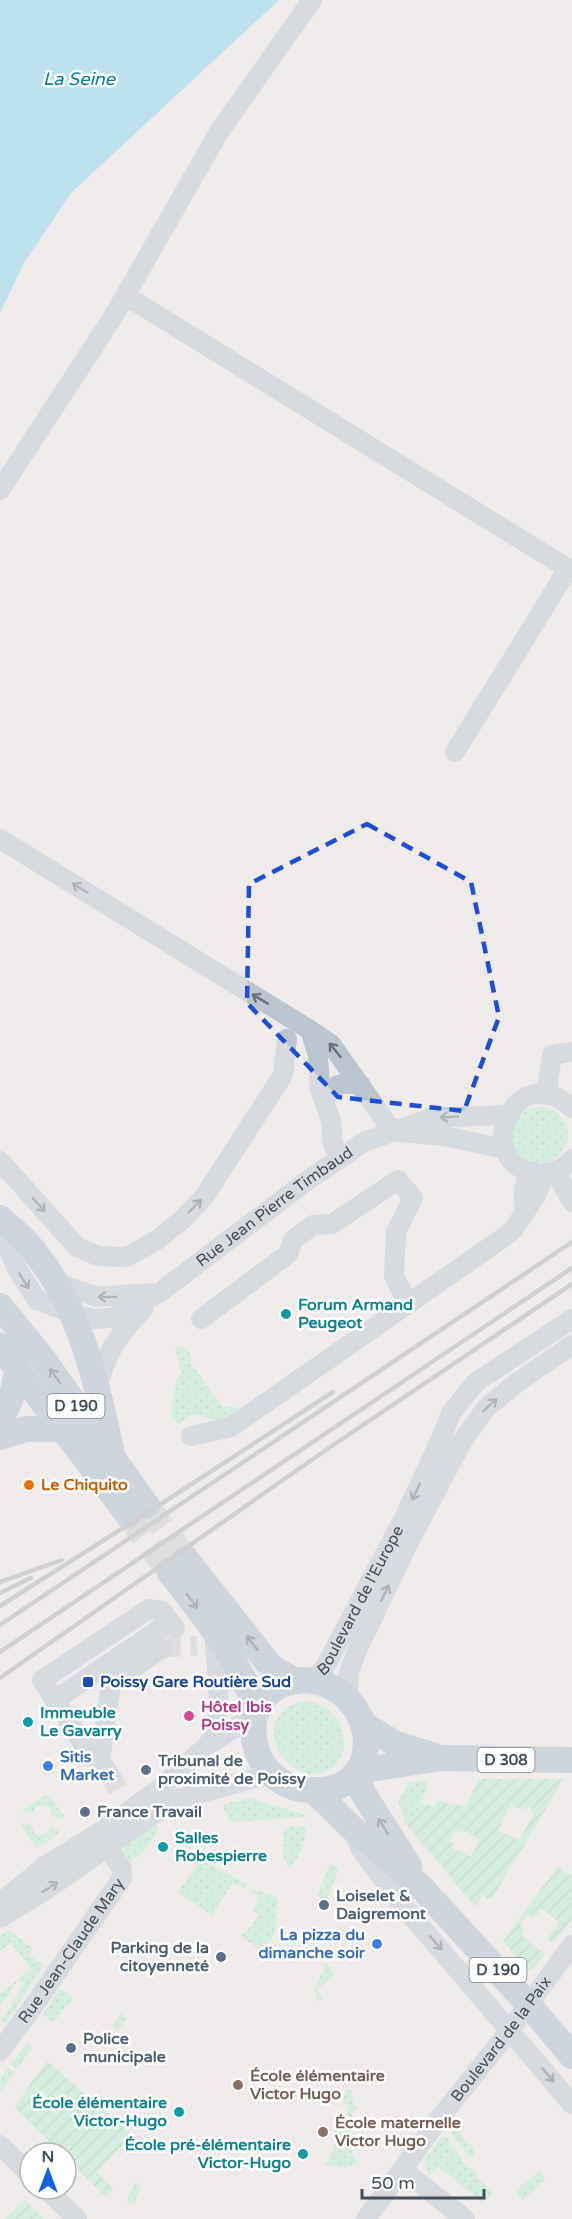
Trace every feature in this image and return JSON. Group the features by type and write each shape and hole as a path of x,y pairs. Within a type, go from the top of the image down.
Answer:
{"main road":[{"path":"0,1218 27,1243 57,1283 73,1314 97,1387 113,1458"},
{"name":"D 190","path":"0,1306 10,1339 40,1356 113,1458 137,1510 64,1429 18,1368"},
{"path":"0,1419 11,1401 18,1368 10,1339"},
{"path":"0,1437 26,1430 64,1429"},
{"path":"256,1713 242,1673 213,1642 178,1565 276,1670 303,1681 333,1687 348,1697 357,1708 363,1724 365,1751 357,1773 338,1787 313,1790 291,1787 271,1774 261,1761 256,1748 254,1734 256,1713 266,1695 287,1682 303,1681"},
{"name":"D 308","path":"363,1724 396,1744 441,1758"},
{"name":"D 308","path":"357,1773 441,1758 572,1760"},
{"name":"D 190","path":"357,1773 363,1793 422,1887 572,2056"},
{"path":"313,1790 352,1828 422,1887"}],"street":[{"path":"0,490 126,296 219,132 312,0"},
{"path":"126,296 570,570 455,752"},
{"path":"0,839 332,1044 393,1132"},
{"path":"310,1030 318,1055 320,1090 331,1121 333,1145 340,1157"},
{"path":"0,1161 77,1247 98,1256 127,1257 157,1240 183,1219 204,1197 283,1075 287,1039"},
{"path":"563,1100 548,1071 552,1055 572,1052"},
{"path":"324,1100 335,1085 340,1083 361,1085"},
{"path":"556,1169 519,1166 505,1149 502,1137 503,1126 507,1114 525,1097 538,1094 563,1100"},
{"name":"Rue Jean Pierre Timbaud","path":"0,1228 17,1269 37,1300 73,1314 94,1319 110,1318 126,1312 159,1293 340,1157 364,1142 431,1118 507,1114"},
{"name":"Rue Jean Pierre Timbaud","path":"393,1132 444,1136 505,1149"},
{"path":"556,1169 572,1203"},
{"path":"191,1436 231,1427 513,1230 525,1212 524,1190 556,1169"},
{"path":"201,1319 288,1254 293,1240 313,1225 332,1224 398,1180 413,1198 396,1232 394,1276 408,1304"},
{"path":"57,1283 97,1297 159,1293"},
{"name":"Rue Jean Pierre Timbaud","path":"97,1387 104,1364 119,1335 159,1293"},
{"name":"Boulevard de l'Europe","path":"303,1681 324,1669 405,1516 452,1413 476,1382 572,1319"},
{"name":"Boulevard de l'Europe","path":"348,1697 349,1672 359,1646 409,1542 459,1447 486,1408 518,1382 572,1345"},
{"path":"441,1439 445,1450 459,1447 458,1423 452,1413"},
{"name":"Boulevard de l'Europe","path":"405,1516 409,1522 409,1542"},
{"path":"59,1697 173,1625 160,1609 149,1609 50,1675 59,1697 103,1761 111,1685 161,1649"},
{"path":"208,1745 215,1732 217,1715 213,1642"},
{"path":"0,1918 46,1890 105,1839 132,1809 175,1776 208,1745 256,1713"},
{"path":"132,1809 271,1774"},
{"path":"352,1828 361,1849 399,1901 572,2104"},
{"path":"0,1903 45,1866 105,1839"},
{"name":"Rue Jean-Claude Mary","path":"0,2051 122,1878 122,1869 105,1839"},
{"name":"Boulevard de la Paix","path":"366,2219 572,1945"},
{"path":"0,2145 18,2162"},
{"path":"403,2170 465,2219"},
{"path":"58,2201 77,2219"}],"highlighted area":[{"path":"367,824 471,882 499,1017 464,1111 338,1097 247,1003 249,884"}],"green space":[{"path":"540,1107 551,1109 560,1115 566,1124 568,1135 566,1146 560,1155 551,1161 540,1163 529,1161 520,1155 514,1146 512,1135 514,1124 520,1115 529,1109"},
{"path":"175,1345 189,1349 192,1365 222,1406 237,1408 238,1411 220,1420 200,1415 190,1416 179,1425 171,1417 175,1384 181,1372"},
{"path":"305,1701 319,1704 330,1711 343,1733 344,1742 340,1758 335,1765 319,1773 303,1772 290,1764 279,1752 274,1737 275,1722 285,1709"},
{"path":"479,1779 564,1779 491,1900 482,1895 475,1907 406,1824 417,1814 421,1802 434,1807 437,1800 465,1807","holes":["511,1804 522,1810 528,1807 532,1809 533,1815 519,1840 498,1830","455,1830 460,1833 462,1830 479,1839 471,1857 452,1848 454,1844 449,1842"]},
{"path":"429,1781 417,1814 406,1824 398,1802 409,1782"},
{"path":"48,1794 65,1817 62,1819 53,1817 50,1808 42,1806 36,1807 33,1813 23,1811 23,1809"},
{"path":"250,1798 308,1816 230,1822 222,1804"},
{"path":"19,1823 31,1824 34,1832 40,1835 47,1833 51,1828 61,1832 36,1848"},
{"path":"157,1826 159,1830 144,1851 128,1864 122,1854 125,1847"},
{"path":"292,1826 307,1827 302,1849 290,1869 284,1856 283,1841 284,1831"},
{"path":"201,1860 247,1884 245,1888 232,1884 212,1916 177,1892"},
{"path":"330,1864 339,1868 327,1899 317,1896"},
{"path":"558,1866 572,1876 572,1919 553,1944 547,1939 559,1922 542,1909 533,1919 528,1915 520,1924 525,1928 521,1935 545,1954 533,1970 527,1970 503,1941"},
{"path":"252,1889 274,1896 278,1900 275,1934 261,1950 240,1936 249,1929 259,1914 253,1910 259,1898 250,1892"},
{"path":"9,1930 33,1949 29,1955 44,1964 6,2024 1,2021 24,1984 18,1980 0,2006 0,1993 31,1969 11,1943 0,1951 0,1936"},
{"path":"326,1962 335,1974 317,1990 324,1999 317,2001 315,1989"},
{"path":"60,1988 73,1998 54,2022 43,2015"},
{"path":"122,2013 128,2018 117,2032 111,2026"},
{"path":"27,2043 32,2048 17,2069 10,2064"},
{"path":"47,2061 132,2135 97,2172 114,2189 106,2197 78,2170 78,2141 49,2141 14,2107"},
{"path":"8,2068 15,2072 0,2093 0,2079"},
{"path":"347,2088 352,2091 353,2102 358,2107 352,2113 349,2146 357,2163 342,2168 326,2165 348,2110 347,2105 342,2103"},
{"path":"456,2127 474,2150 475,2154 470,2158 451,2135"},
{"path":"443,2135 451,2141 449,2144 463,2158 461,2161 478,2174 476,2177 494,2193 482,2203 439,2167 430,2176 427,2174 425,2159"},
{"path":"539,2171 546,2180 522,2201 515,2191"},
{"path":"134,2182 141,2185 135,2201 136,2205 127,2202"},
{"path":"22,2201 26,2201 44,2219 5,2219"}],"water":[{"name":"La Seine","path":"0,0 279,0 71,193 24,263 0,313"}],"tunnel":[{"path":"147,1506 186,1559"},
{"path":"128,1515 169,1571"},
{"path":"161,1649 197,1646"},
{"path":"108,1772 123,1797"}],"railway":[{"path":"0,1625 572,1242"},
{"path":"0,1652 572,1268"},
{"path":"0,1678 326,1450 572,1284"},
{"path":"0,1606 333,1392"},
{"path":"0,1582 62,1560"},
{"path":"0,1593 31,1578"}],"place":[{"name":"Forum Armand Peugeot","path":"286,1314"},
{"name":"Le Chiquito","path":"29,1485"},
{"name":"Poissy Gare Routière Sud","path":"88,1682"},
{"name":"Hôtel Ibis Poissy","path":"189,1716"},
{"name":"Immeuble Le Gavarry","path":"28,1722"},
{"name":"Sitis Market","path":"48,1766"},
{"name":"Tribunal de proximité de Poissy","path":"146,1770"},
{"name":"France Travail","path":"85,1812"},
{"name":"Salles Robespierre","path":"163,1847"},
{"name":"Loiselet & Daigremont","path":"324,1905"},
{"name":"La pizza du dimanche soir","path":"377,1944"},
{"name":"Parking de la citoyenneté","path":"221,1957"},
{"name":"Police municipale","path":"71,2048"},
{"name":"École élémentaire Victor Hugo","path":"238,2085"},
{"name":"École élémentaire Victor-Hugo","path":"179,2112"},
{"name":"École maternelle Victor Hugo","path":"323,2132"},
{"name":"École pré-élémentaire Victor-Hugo","path":"303,2154"}]}
